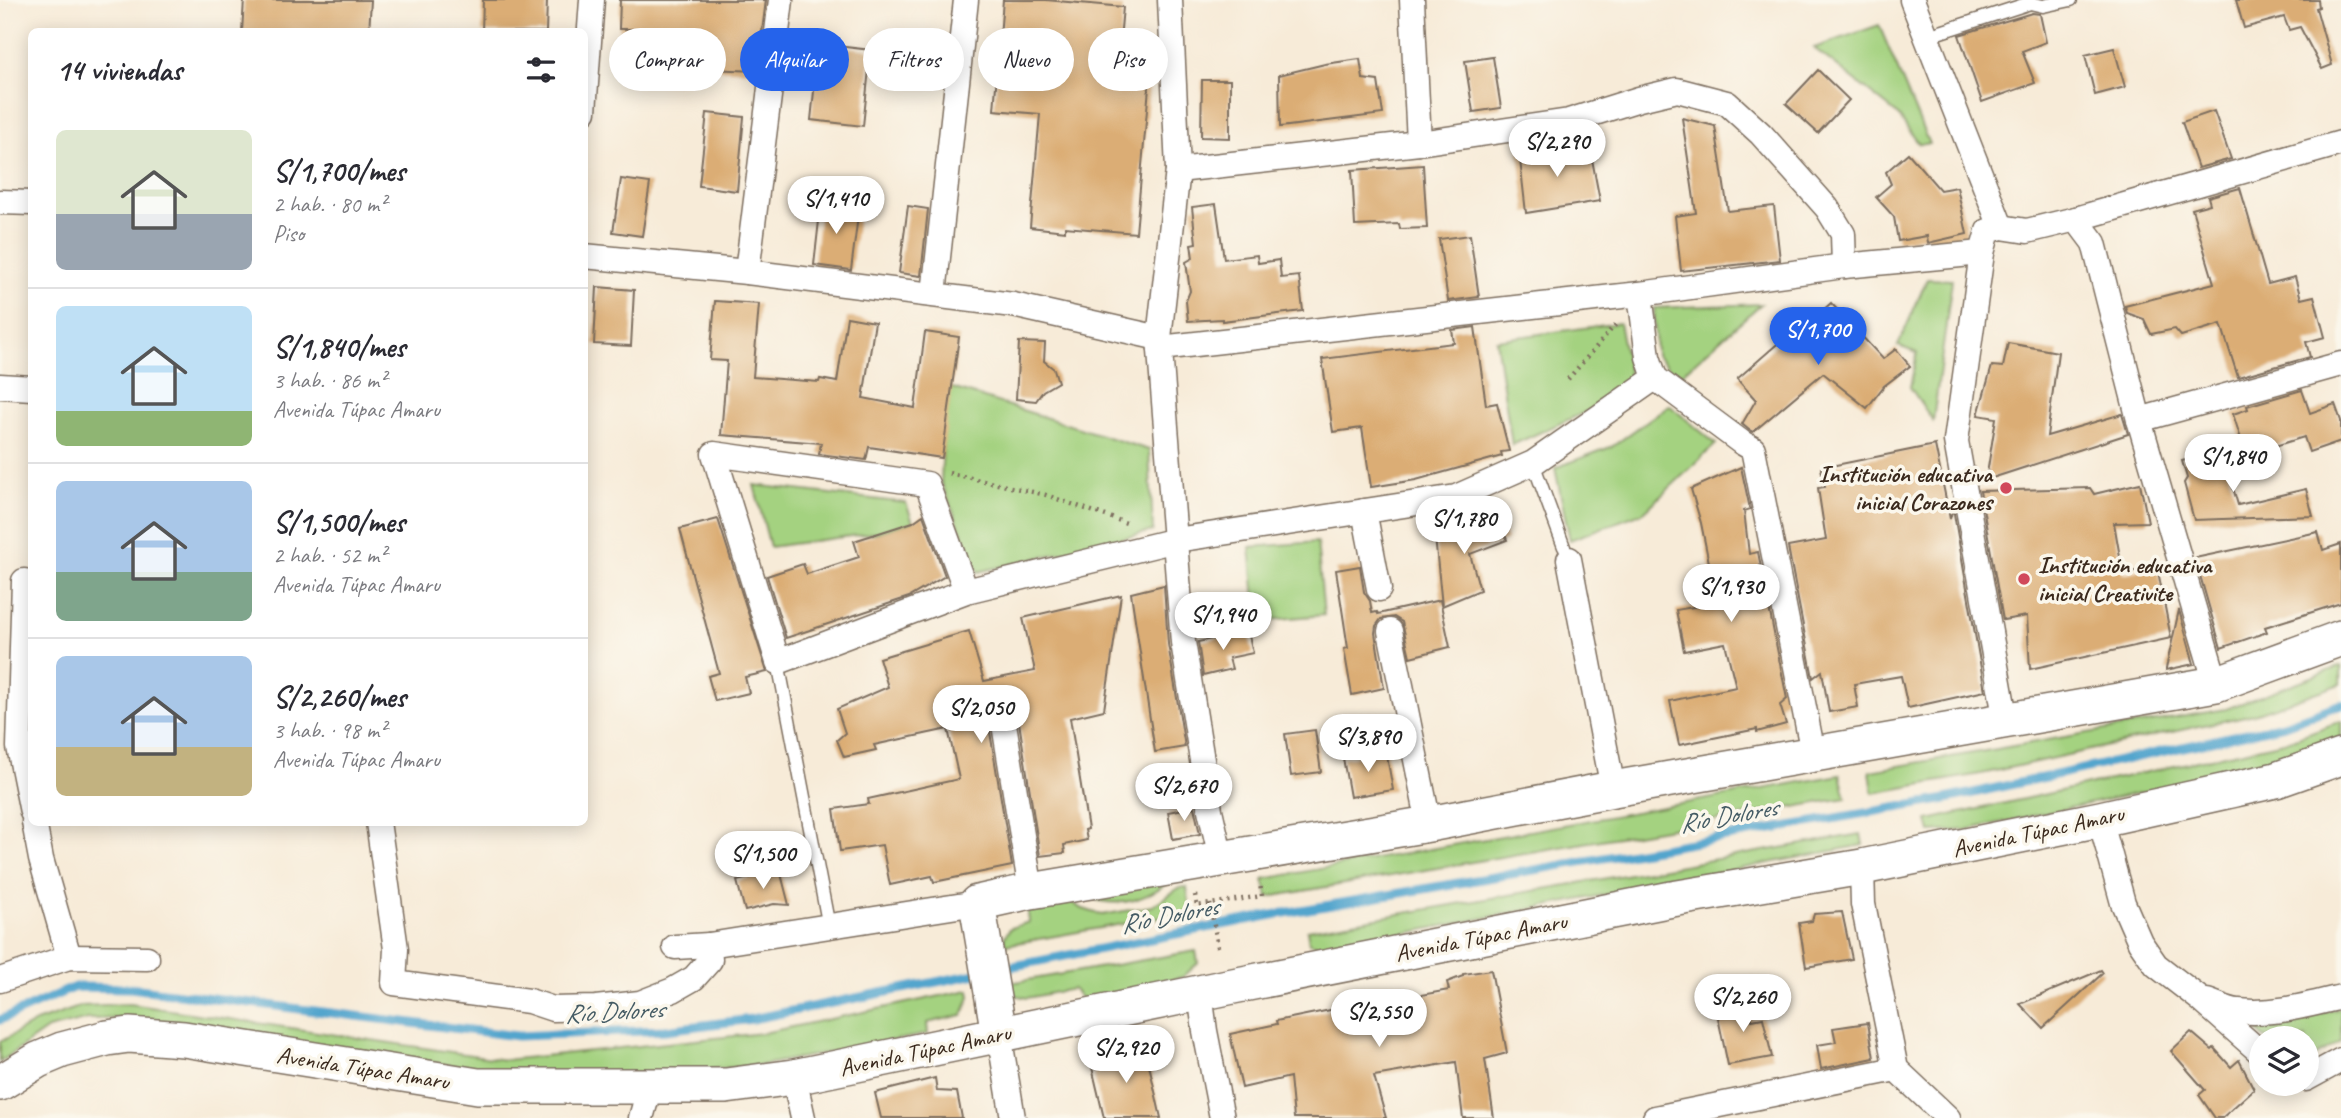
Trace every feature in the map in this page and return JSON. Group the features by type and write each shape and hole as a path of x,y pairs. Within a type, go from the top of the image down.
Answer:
{"street":[{"path":"588,56 592,0"},
{"path":"747,272 781,0"},
{"path":"933,294 966,0"},
{"path":"1170,0 1178,170 1159,343 1183,642 1210,810 1221,858"},
{"path":"1412,0 1419,143"},
{"path":"1912,0 2001,227"},
{"path":"1178,170 1419,143 1569,121 1677,90 1727,103 1761,134 1828,208 1843,234 1844,267"},
{"path":"2006,722 1956,442 1982,253 1988,231 2001,227 2027,231 2076,219 2341,143"},
{"path":"0,202 28,203"},
{"path":"2076,219 2094,243 2139,420 2216,684"},
{"path":"588,256 747,272 1013,305 1159,343 1640,293 1844,267 1982,253"},
{"path":"1640,293 1647,357 1655,378 1753,449 1813,753"},
{"path":"2139,420 2341,364"},
{"path":"966,591 927,484 714,454 778,662 966,591 1176,540 1456,497 1532,463 1655,378"},
{"path":"0,386 28,388"},
{"path":"1364,511 1379,589"},
{"path":"1567,553 1614,789"},
{"path":"24,581 19,747 28,792"},
{"path":"1390,631 1429,824"},
{"path":"675,947 709,945 829,927 979,914 1031,891 1429,824 1813,753 2216,684 2341,638"},
{"path":"1004,723 1031,891"},
{"name":"Avenida Túpac Amaru","path":"0,1083 37,1060 62,1050 129,1035 184,1039 478,1086 646,1102 726,1086 794,1077 997,1024 1200,993 1672,899 1862,867 2100,819 2276,780 2341,757"},
{"path":"2100,819 2123,903 2140,942 2156,965 2249,1042"},
{"path":"35,826 41,859 69,957"},
{"path":"379,826 396,949 394,983 529,1001 553,1009 640,1003 694,978 710,960 709,945"},
{"path":"1862,867 1863,904 1896,1069 1948,1118"},
{"path":"979,914 1013,1118"},
{"path":"0,980 69,957 147,958"},
{"path":"1200,993 1222,1118"},
{"path":"2200,999 2238,1011 2289,1009 2341,997"},
{"path":"2319,1072 2341,1060"},
{"path":"1655,1118 1896,1069"},
{"path":"794,1077 803,1118"}],"lane":[{"path":"1925,37 2030,3 2043,6 2071,0"},
{"path":"1532,463 1567,553"},
{"path":"778,662 829,927"}],"path":[{"path":"1568,379 1625,314"},
{"path":"927,484 947,472 1046,495 1176,540"},
{"path":"1194,887 1196,906 1262,896 1257,873"},
{"path":"1210,904 1218,947"}],"green space":[{"path":"1879,25 1929,144 1919,144 1896,113 1814,48"},
{"path":"1927,279 1952,280 1933,421 1910,387 1917,353 1898,346"},
{"path":"1761,304 1678,377 1656,355 1654,308"},
{"path":"1619,323 1630,377 1590,410 1512,445 1496,340"},
{"path":"946,386 1149,450 1153,531 978,572 941,482"},
{"path":"1669,405 1716,444 1644,512 1570,540 1555,468 1613,446"},
{"path":"754,485 906,503 913,522 880,532 770,547"},
{"path":"1317,542 1324,615 1257,621 1250,547"},
{"path":"2341,666 2341,684 2254,714 1986,773 1873,793 1870,771 2226,709"},
{"path":"2341,721 2341,741 2288,761 1966,830 1931,832 1928,820 2284,742"},
{"path":"1840,775 1846,798 1268,897 1264,879"},
{"path":"1861,834 1863,845 1329,948 1309,943 1307,930"},
{"path":"1175,878 1154,892 1133,900 1111,902 1087,897"},
{"path":"1187,887 1190,912 1005,945 1004,938 1010,928 1029,922 1027,906 1070,900 1080,908 1102,915 1152,906 1179,888"},
{"path":"1196,951 1198,963 1183,977 1083,1000 1073,989 1027,998 1014,995 1010,983"},
{"path":"969,990 970,997 963,1015 927,1023 928,1034 762,1065 655,1074 503,1073 127,1018 88,1019 48,1029 0,1062 0,1042 36,1022 82,1006 130,1004 505,1060 763,1033"},
{"path":"2341,1008 2341,1042 2319,1054 2319,1026 2268,1026"}],"building":[{"path":"244,0 371,0 369,28 242,28"},
{"path":"483,0 547,0 546,28 482,28"},
{"path":"620,0 766,0 762,28 740,28 740,70 726,70 726,28 619,28"},
{"path":"1003,0 1046,0 1123,7 1121,28 1088,28 1088,91 1149,91 1136,233 1030,227 1040,114 994,110 996,91 1074,91 1074,28 1001,28"},
{"path":"2236,0 2318,0 2319,7 2316,8 2332,65 2322,69 2300,27 2289,30 2284,17 2244,28"},
{"path":"2032,13 2040,14 2046,42 2022,51 2035,83 1982,102 1959,35"},
{"path":"849,47 863,49 863,91 867,91 863,126 811,120 814,91 849,91"},
{"path":"2114,48 2125,87 2095,95 2085,55"},
{"path":"1493,57 1501,108 1473,112 1465,61"},
{"path":"1360,59 1363,79 1378,81 1383,114 1280,127 1279,75"},
{"path":"1818,70 1849,100 1818,133 1786,104"},
{"path":"1202,80 1230,80 1230,138 1201,137"},
{"path":"2214,111 2231,159 2198,168 2182,122"},
{"path":"707,113 744,117 737,191 699,186"},
{"path":"1682,118 1715,126 1728,211 1774,206 1780,260 1681,271 1675,216 1696,213"},
{"path":"1549,147 1550,151 1591,154 1600,201 1526,213 1519,151"},
{"path":"1908,153 1940,190 1957,187 1967,234 1928,243 1927,236 1898,241 1894,217 1876,197 1891,184 1886,172"},
{"path":"1423,165 1427,228 1400,229 1399,224 1355,226 1352,170"},
{"path":"621,179 650,183 642,236 613,232"},
{"path":"2240,188 2268,284 2295,277 2301,299 2314,296 2325,337 2306,342 2310,357 2238,377 2221,324 2181,336 2175,329 2151,334 2144,319 2127,313 2125,306 2214,283 2192,209 2210,204 2208,197"},
{"path":"821,203 859,208 851,270 814,265"},
{"path":"1216,204 1224,259 1257,255 1258,263 1279,260 1281,278 1299,276 1303,311 1222,321 1188,321 1186,301 1190,291 1186,262 1193,258 1191,244 1196,243 1192,207"},
{"path":"908,206 928,209 921,276 899,273"},
{"path":"1470,235 1479,297 1448,301 1439,239"},
{"path":"597,287 634,290 631,346 594,344"},
{"path":"715,301 759,304 753,377 837,382 847,317 875,322 863,398 915,408 925,332 959,337 942,458 869,447 866,460 819,454 821,443 721,435 727,361 710,360"},
{"path":"1831,303 1883,359 1896,349 1910,366 1884,386 1867,408 1823,373 1753,432 1749,430 1742,424 1756,400 1737,379 1784,338 1788,342"},
{"path":"1475,327 1486,405 1497,403 1509,451 1501,452 1502,456 1416,480 1371,487 1362,428 1333,432 1322,359 1454,343 1452,330"},
{"path":"1019,342 1045,343 1044,361 1054,369 1058,382 1043,391 1036,401 1016,399"},
{"path":"2008,343 2058,352 2047,436 2122,414 2128,434 1986,480 1996,418 1978,415 1992,366 2003,367"},
{"path":"2302,390 2310,413 2335,404 2341,421 2341,441 2309,452 2304,437 2246,455 2233,414 2248,409 2247,406"},
{"path":"1935,445 1950,519 1953,508 1985,691 1908,708 1901,676 1854,684 1858,707 1829,712 1822,671 1813,678 1788,547 1826,540 1818,488 1825,487 1821,468"},
{"path":"2222,450 2238,505 2306,489 2313,516 2194,520 2184,483 2187,478 2182,461"},
{"path":"1741,467 1750,509 1744,511 1749,554 1758,552 1787,699 1780,705 1786,724 1757,732 1757,729 1679,745 1670,701 1736,687 1725,643 1684,651 1676,610 1717,603 1701,523 1691,489"},
{"path":"2140,483 2148,522 2114,523 2123,574 2157,566 2171,638 2030,669 2027,616 2003,620 1980,491 2090,488 2094,494"},
{"path":"1496,513 1507,540 1470,554 1480,590 1442,606 1435,537"},
{"path":"923,515 945,576 909,597 786,638 767,576 803,564 807,574 859,557 854,541 913,522"},
{"path":"718,519 767,672 745,677 749,693 715,701 708,676 719,673 680,529"},
{"path":"2318,532 2323,550 2341,544 2341,603 2265,627 2267,632 2221,648 2195,558"},
{"path":"1360,566 1364,592 1370,601 1372,613 1378,614 1440,600 1450,647 1410,657 1402,622 1394,617 1381,619 1375,633 1384,688 1352,695 1336,570"},
{"path":"1164,585 1168,644 1185,747 1155,752 1131,593"},
{"path":"1121,595 1104,710 1070,718 1088,829 1085,830 1087,840 1064,845 1065,853 1040,856 1019,722 1015,714 1002,709 994,713 989,726 1012,866 934,882 932,876 890,885 882,845 840,851 834,809 869,804 868,799 959,779 948,729 874,745 876,750 844,757 837,740 845,733 837,709 888,687 879,658 969,631 984,681 1035,671 1023,618"},
{"path":"2179,610 2194,664 2166,670 2166,668"},
{"path":"1248,631 1253,653 1229,658 1232,669 1203,676 1198,642"},
{"path":"1315,730 1321,772 1291,776 1285,734"},
{"path":"1386,751 1393,790 1350,797 1343,758"},
{"path":"1194,807 1200,834 1173,839 1168,812"},
{"path":"780,870 789,905 774,904 745,911 737,881"},
{"path":"1842,912 1852,959 1806,967 1799,923 1812,921 1814,914"},
{"path":"1491,970 1507,1053 1485,1059 1494,1118 1463,1118 1456,1062 1374,1076 1386,1118 1294,1118 1290,1077 1242,1088 1230,1034 1277,1024 1276,1021 1360,1004 1449,990 1447,982 1463,974"},
{"path":"2101,970 2103,973 2043,1028 2020,1004"},
{"path":"1747,1001 1752,1020 1763,1018 1772,1057 1728,1065 1716,1008"},
{"path":"1868,1023 1874,1058 1821,1069 1817,1045 1836,1042 1833,1028"},
{"path":"2191,1032 2212,1050 2214,1048 2231,1067 2239,1060 2249,1079 2249,1094 2222,1118 2215,1118 2199,1095 2205,1090 2171,1051"},
{"path":"1145,1047 1161,1118 1104,1118 1090,1059"},
{"path":"935,1078 937,1091 957,1092 962,1118 881,1118 875,1093"}],"waterway":[{"name":"Río Dolores","path":"994,970 1267,916 1941,800 2284,725 2341,704"},
{"name":"Río Dolores","path":"0,1020 75,987 131,988 517,1036 665,1030 752,1019 981,973"}],"place":[{"name":"Institución educativa inicial Corazones","path":"2006,488"},
{"name":"Institución educativa inicial Creativite","path":"2024,579"}]}
